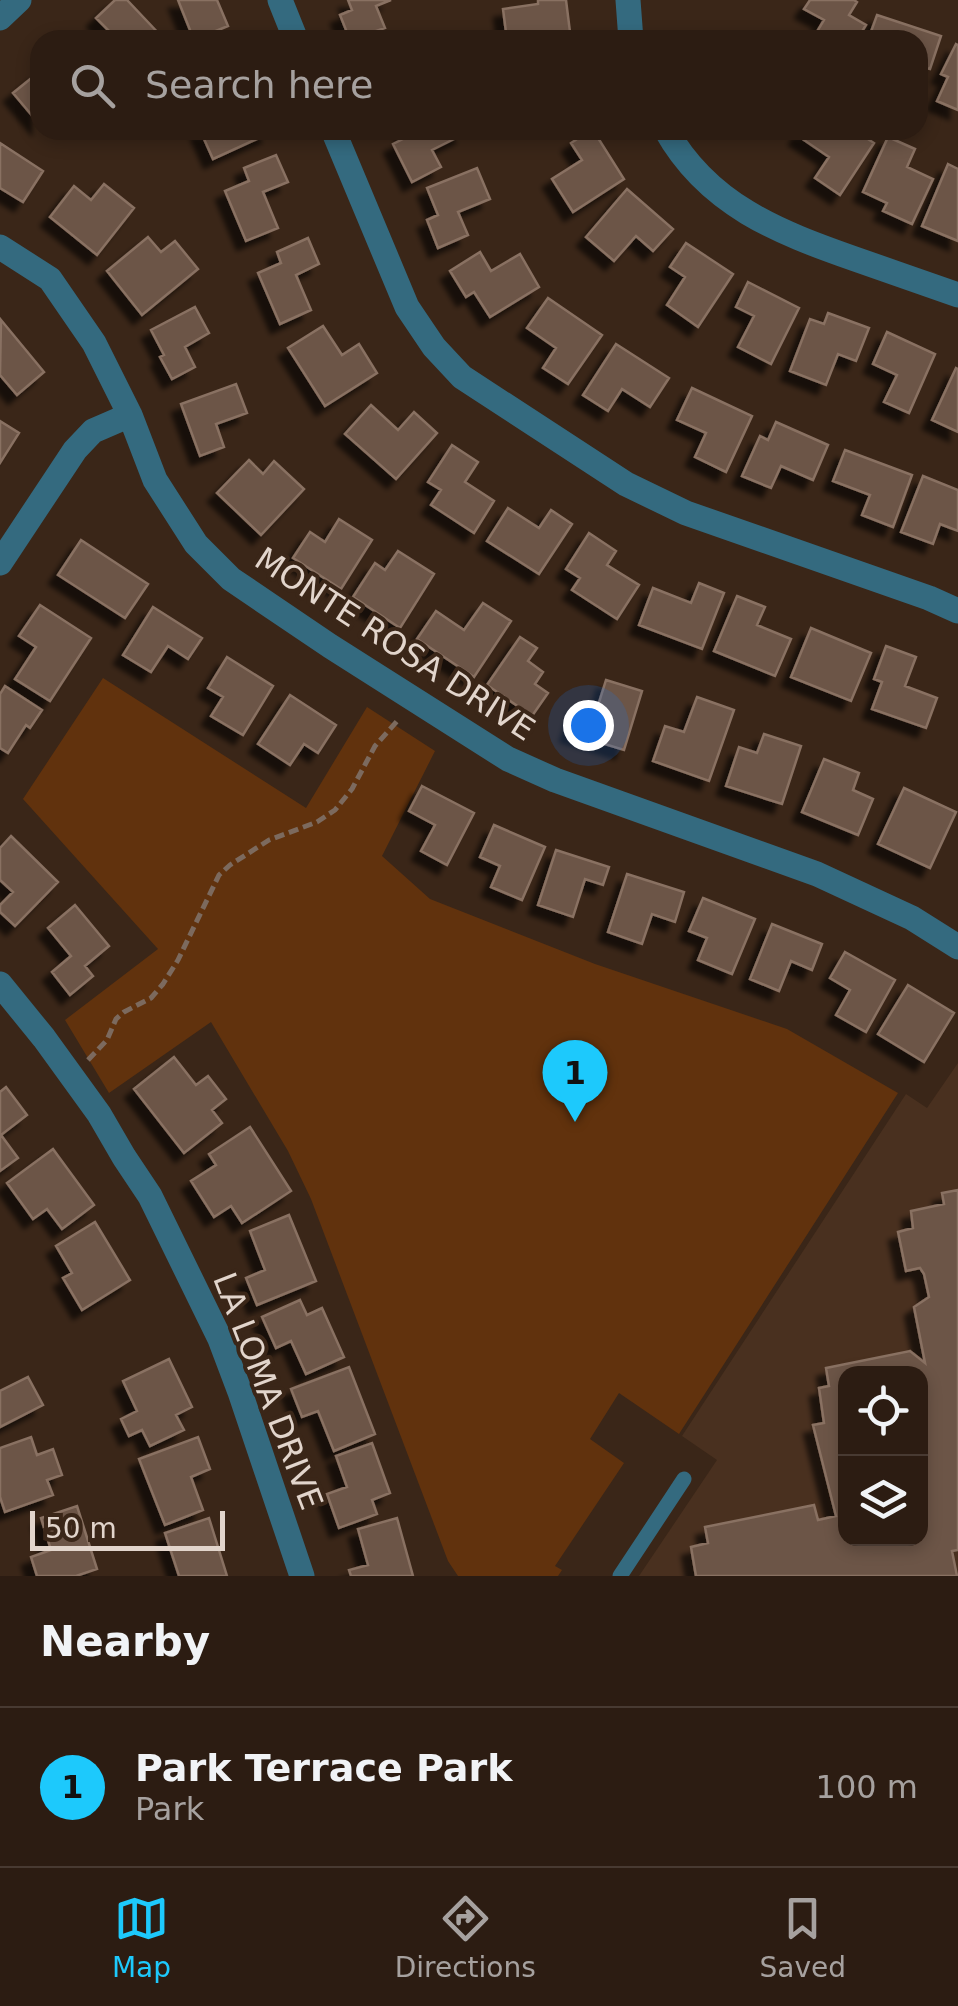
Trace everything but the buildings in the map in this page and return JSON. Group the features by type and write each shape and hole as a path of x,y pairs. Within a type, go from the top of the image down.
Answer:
{"street":[{"path":"0,18 19,0"},
{"path":"280,0 292,30"},
{"path":"628,0 631,30"},
{"path":"338,140 407,308 434,347 462,377 626,484 686,513 958,610"},
{"path":"671,140 698,173 755,219 802,240 958,295"},
{"name":"MONTE ROSA DRIVE","path":"0,247 50,279 94,343 130,415 155,480 196,544 231,578 508,759 555,780 817,874 912,918 958,947"},
{"path":"0,563 75,450 93,431 130,415"},
{"name":"LA LOMA DRIVE","path":"0,984 100,1114 150,1196 220,1339 302,1576"}],"lane":[{"path":"620,1576 684,1478"}],"path":[{"path":"70,1074 100,1049 116,1019 151,998 163,984 219,875 258,846 317,822 334,810 352,790 375,746 396,725 412,698"}],"shaded area":[{"path":"103,678 306,808 367,707 435,751 382,856 430,899 595,964 787,1029 898,1093 679,1434 619,1393 590,1439 624,1463 555,1566 562,1570 558,1576 458,1576 448,1561 311,1199 288,1151 211,1022 109,1093 65,1020 158,949 23,799"},
{"path":"958,1063 958,1576 639,1576 717,1460 682,1436 906,1094 927,1108"}],"place":[{"name":"Park Terrace Park","path":"575,1122"}]}
